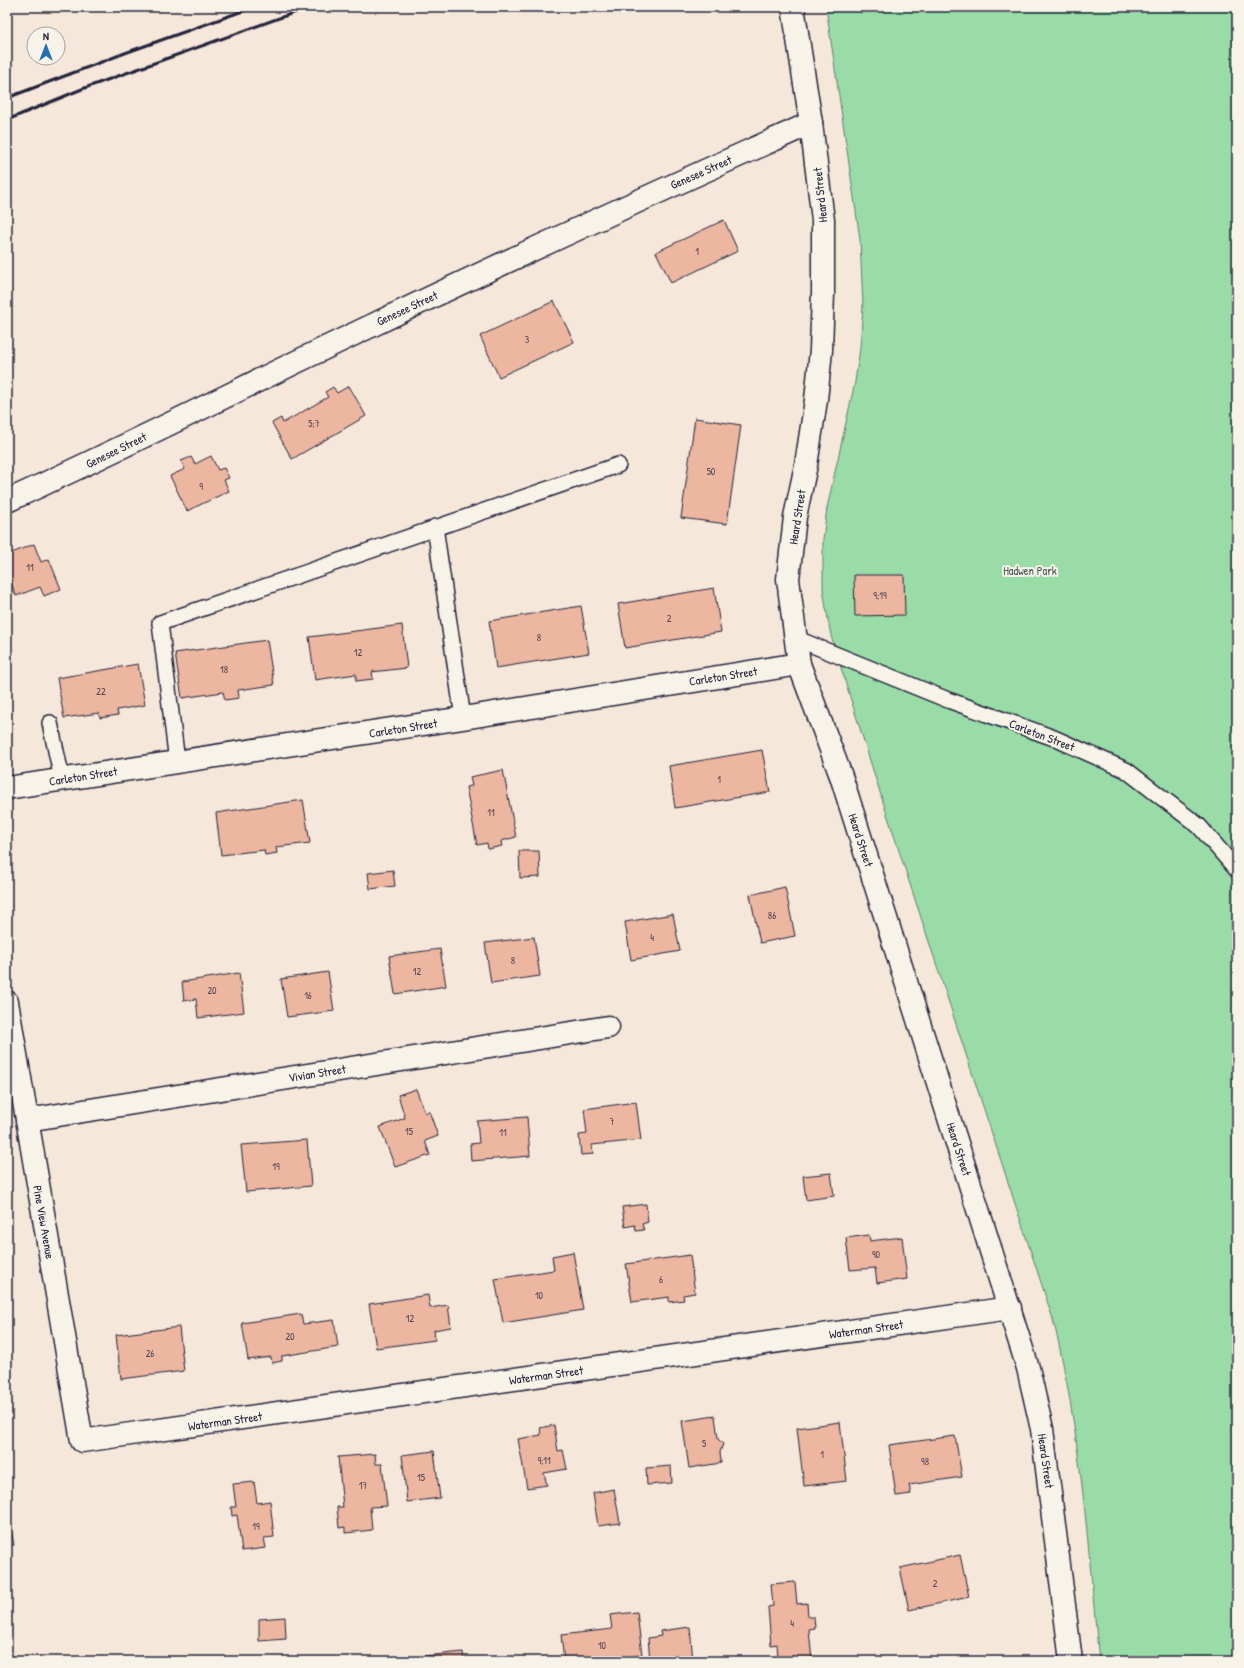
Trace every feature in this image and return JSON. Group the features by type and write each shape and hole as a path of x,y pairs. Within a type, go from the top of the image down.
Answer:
{"street":[{"name":"Heard Street","path":"793,7 811,123 823,220 821,350 816,400 806,465 795,517 788,579 799,664 841,776 1028,1368 1042,1429 1069,1661"},
{"name":"Genesee Street","path":"7,501 86,465 374,324 582,226 811,123"},
{"name":"Carleton Street","path":"7,788 463,718 799,664"},
{"name":"Pine View Avenue","path":"7,1002 82,1441"},
{"name":"Vivian Street","path":"27,1120 608,1027"},
{"name":"Waterman Street","path":"82,1441 1010,1308"}],"lane":[{"path":"177,762 160,623 618,465"},
{"path":"436,528 463,718"},
{"name":"Carleton Street","path":"795,638 948,700 1054,738 1126,770 1199,826 1237,870"},
{"path":"50,723 62,779"}],"green space":[{"name":"Hadwen Park","path":"826,7 1237,7 1237,1661 1099,1661 1077,1446 1063,1361 1053,1319 884,805 831,636 823,588 823,539 827,508 855,382 860,348 863,306 860,239"}],"building":[{"path":"724,220 738,251 671,283 656,252"},
{"path":"554,301 574,342 499,377 480,336"},
{"path":"349,386 366,416 292,459 272,423 281,418 283,423 328,397 325,392 333,387 337,393"},
{"path":"695,418 741,425 727,524 681,518"},
{"path":"211,456 218,470 224,468 229,478 224,480 229,491 187,511 170,476 185,469 181,461 191,457 195,464"},
{"path":"34,544 41,562 49,559 61,589 44,596 40,587 16,596 7,572 7,555"},
{"path":"854,575 904,575 905,615 855,616"},
{"path":"714,588 721,632 625,648 618,604"},
{"path":"581,606 589,653 496,668 489,621"},
{"path":"402,625 407,668 372,672 373,679 356,681 356,674 315,680 309,637"},
{"path":"267,640 274,685 238,690 239,698 225,700 223,692 182,698 175,653"},
{"path":"138,664 145,705 117,710 118,715 100,718 99,713 64,718 57,678"},
{"path":"762,750 770,792 675,808 669,766"},
{"path":"503,770 516,837 501,841 502,846 488,849 487,843 477,845 466,787 472,786 470,777"},
{"path":"303,800 310,843 276,847 277,853 265,855 264,850 221,855 216,813"},
{"path":"519,851 539,851 540,877 520,878"},
{"path":"393,870 395,886 370,889 368,873"},
{"path":"785,887 795,936 760,943 750,895"},
{"path":"673,914 680,951 631,960 625,922"},
{"path":"534,937 540,976 491,983 485,943"},
{"path":"440,949 446,986 395,994 389,956"},
{"path":"328,972 334,1011 287,1017 281,979"},
{"path":"239,973 244,1012 198,1018 196,999 184,1001 182,982"},
{"path":"416,1089 425,1113 429,1111 438,1136 425,1141 430,1155 395,1167 380,1127 405,1118 398,1095"},
{"path":"636,1102 641,1140 592,1145 593,1154 581,1155 579,1135 587,1134 584,1109"},
{"path":"527,1117 530,1156 471,1161 470,1144 479,1143 477,1121"},
{"path":"307,1140 311,1186 246,1192 241,1145"},
{"path":"831,1173 834,1196 806,1200 803,1176"},
{"path":"646,1204 648,1222 642,1224 644,1230 636,1231 635,1225 625,1227 622,1207"},
{"path":"869,1235 870,1241 902,1237 907,1279 877,1283 875,1268 850,1270 846,1238"},
{"path":"573,1252 583,1310 503,1323 495,1279 554,1270 552,1256"},
{"path":"690,1255 695,1293 683,1295 684,1300 669,1302 669,1297 632,1302 626,1264"},
{"path":"428,1295 430,1308 448,1305 451,1327 434,1330 435,1340 376,1348 369,1304"},
{"path":"301,1314 303,1324 334,1320 338,1347 282,1356 282,1361 272,1363 271,1357 248,1360 242,1323"},
{"path":"179,1327 184,1371 121,1379 116,1335"},
{"path":"715,1416 718,1439 723,1444 720,1452 721,1463 689,1468 682,1421"},
{"path":"840,1422 847,1481 804,1486 797,1428"},
{"path":"554,1425 558,1451 563,1450 567,1469 544,1473 547,1485 527,1488 518,1439 541,1435 540,1428"},
{"path":"955,1436 962,1477 909,1485 911,1494 896,1496 889,1445"},
{"path":"434,1451 440,1498 407,1502 402,1455"},
{"path":"375,1454 376,1464 382,1464 387,1506 370,1507 372,1530 345,1533 345,1527 339,1528 337,1507 343,1507 338,1457"},
{"path":"671,1466 672,1483 647,1485 646,1468"},
{"path":"254,1482 257,1503 270,1501 274,1537 264,1538 266,1548 242,1551 237,1515 232,1516 231,1507 236,1507 233,1484"},
{"path":"614,1489 620,1523 598,1526 593,1493"},
{"path":"7,1506 14,1545 7,1546"},
{"path":"960,1555 969,1597 909,1610 900,1568"},
{"path":"795,1582 797,1604 807,1603 808,1617 814,1617 815,1628 809,1629 812,1661 783,1661 783,1658 778,1658 777,1644 771,1645 768,1607 773,1606 771,1584"},
{"path":"637,1612 642,1655 620,1658 620,1661 564,1661 561,1635 612,1629 610,1615"},
{"path":"285,1617 286,1639 259,1641 259,1619"},
{"path":"690,1627 693,1661 664,1661 664,1659 650,1660 648,1638 661,1636 660,1631"},
{"path":"463,1652 464,1661 395,1661 395,1659"}],"railway":[{"path":"7,98 125,53 254,7"},
{"path":"7,120 82,89 310,7"}]}
